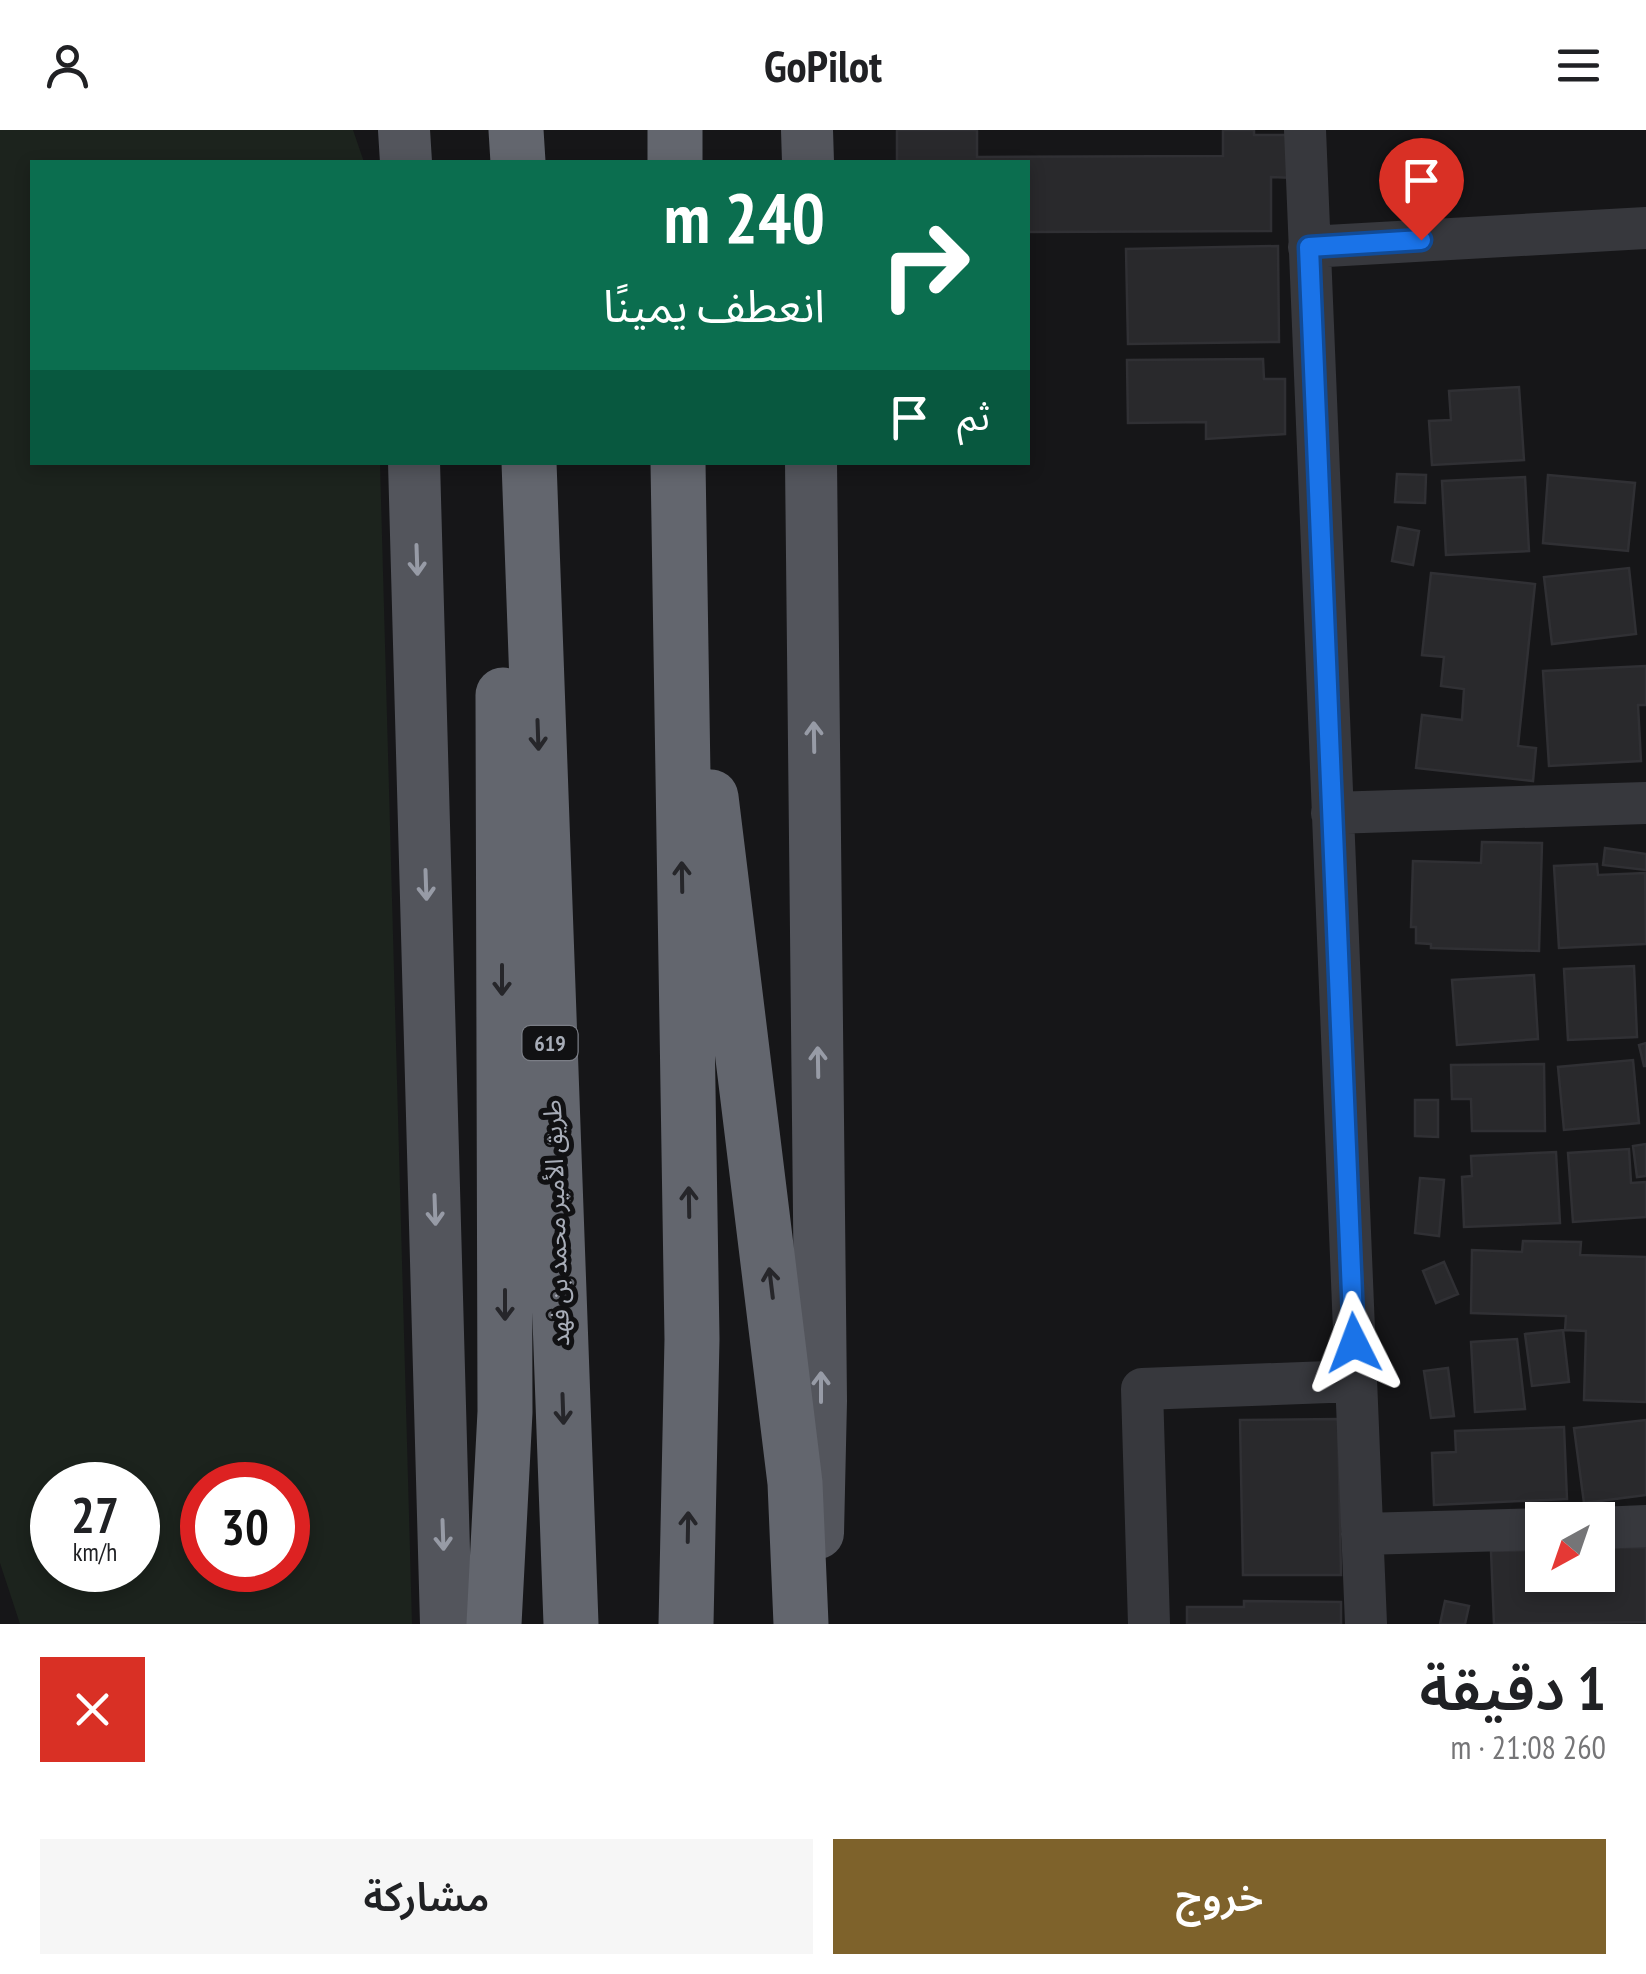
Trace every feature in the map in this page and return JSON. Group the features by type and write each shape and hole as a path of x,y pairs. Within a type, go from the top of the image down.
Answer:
{"highway":[{"path":"516,130 516,160"},
{"path":"674,130 675,160"},
{"path":"494,1624 506,1412 500,808 508,465"},
{"name":"طريق الأمير محمد بن فهد","path":"528,465 571,1624"},
{"path":"678,465 692,1340 686,1624"},
{"path":"678,530 795,1483 800,1624"}],"main road":[{"path":"404,130 406,160"},
{"path":"807,130 808,160"},
{"path":"414,465 446,1624"},
{"path":"811,465 822,1401 816,1624"}],"street":[{"path":"379,130 390,160"},
{"path":"1305,130 1366,1624"},
{"path":"1309,247 1646,228"},
{"path":"1332,812 1646,803"},
{"path":"1148,1624 1142,1389 1356,1381"},
{"path":"1615,1527 1646,1526"},
{"path":"1362,1534 1525,1529"}],"shaded area":[{"path":"0,130 353,130 363,160 30,160 30,465 380,465 412,1624 20,1624 0,1563"}],"building":[{"path":"897,130 977,130 977,157 1223,156 1223,130 1254,130 1254,135 1294,135 1295,178 1271,177 1271,231 1030,232 1030,160 897,160"},
{"path":"1278,246 1279,342 1128,344 1126,249"},
{"path":"1263,359 1264,379 1285,379 1285,434 1206,439 1206,422 1128,423 1127,360"},
{"path":"1519,387 1524,460 1432,465 1429,421 1451,420 1449,391"},
{"path":"1397,474 1426,475 1425,503 1395,502"},
{"path":"1548,475 1635,483 1628,551 1543,543"},
{"path":"1525,477 1529,551 1446,555 1442,481"},
{"path":"1398,527 1419,531 1413,565 1392,561"},
{"path":"1629,568 1636,634 1552,644 1544,577"},
{"path":"1431,573 1535,584 1518,746 1536,748 1533,781 1416,768 1422,715 1462,720 1464,689 1441,686 1444,657 1422,655"},
{"path":"1646,666 1646,705 1638,705 1641,761 1549,766 1543,671"},
{"path":"1482,842 1542,843 1539,951 1431,948 1431,944 1416,943 1416,927 1411,927 1413,861 1481,863"},
{"path":"1605,848 1646,854 1646,870 1603,865"},
{"path":"1597,864 1598,875 1645,873 1646,944 1559,948 1554,866"},
{"path":"1634,966 1637,1037 1568,1040 1564,969"},
{"path":"1534,975 1538,1039 1457,1045 1452,980"},
{"path":"1646,1043 1646,1066 1644,1066 1639,1045"},
{"path":"1633,1060 1639,1123 1564,1130 1558,1067"},
{"path":"1544,1064 1545,1131 1472,1131 1471,1099 1452,1099 1451,1065"},
{"path":"1415,1100 1438,1100 1438,1137 1415,1136"},
{"path":"1646,1144 1646,1176 1637,1177 1633,1146"},
{"path":"1629,1149 1631,1183 1646,1182 1646,1217 1573,1222 1568,1153"},
{"path":"1556,1152 1560,1223 1464,1227 1462,1177 1472,1176 1471,1156"},
{"path":"1420,1178 1444,1180 1439,1236 1415,1233"},
{"path":"1523,1241 1581,1242 1580,1255 1646,1257 1646,1402 1584,1400 1586,1331 1565,1330 1566,1316 1471,1313 1472,1250 1522,1252"},
{"path":"1444,1262 1458,1294 1436,1303 1423,1271"},
{"path":"1563,1330 1569,1382 1532,1386 1525,1334"},
{"path":"1517,1339 1525,1409 1475,1412 1471,1342"},
{"path":"1448,1368 1454,1416 1431,1418 1424,1371"},
{"path":"1338,1419 1341,1575 1243,1575 1240,1420"},
{"path":"1646,1420 1646,1495 1584,1502 1574,1428"},
{"path":"1564,1427 1567,1499 1434,1505 1432,1453 1456,1452 1455,1431"},
{"path":"1646,1547 1646,1622 1494,1624 1491,1551 1525,1550 1525,1592 1615,1592 1615,1548"},
{"path":"1244,1601 1341,1602 1341,1624 1187,1624 1187,1607 1244,1607"},
{"path":"1445,1601 1469,1606 1465,1624 1440,1624"}],"route":[{"path":"1354,1343 1309,247 1421,240"}]}
